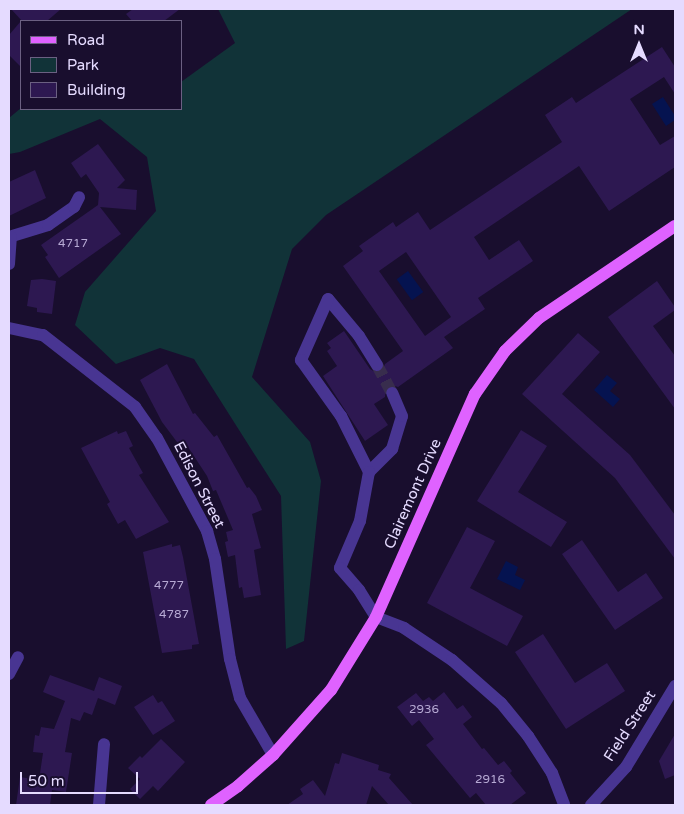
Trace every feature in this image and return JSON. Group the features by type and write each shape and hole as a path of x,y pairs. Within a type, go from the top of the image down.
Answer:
{"main road":[{"name":"Clairemont Drive","path":"211,805 238,786 273,755 331,690 376,617 475,394 505,351 539,318 675,226"}],"street":[{"path":"9,264 10,237 48,225 74,207 79,197"},
{"path":"369,472 341,416 301,360 328,299 359,336 377,365"},
{"name":"Edison Street","path":"9,328 43,335 135,407 157,438 207,531 215,559 230,659 240,698 273,755"},
{"path":"392,393 402,416 392,449 369,472 360,521 340,568 359,590 376,617 404,628 452,660 501,703 528,736 552,773 564,805"},
{"path":"9,674 18,657"},
{"name":"Field Street","path":"590,805 626,767 675,686"},
{"path":"99,805 104,744"}],"green space":[{"path":"218,9 632,9 326,215 292,249 252,377 310,442 321,481 304,641 286,649 281,496 194,359 160,348 116,364 75,325 85,292 156,211 147,157 100,119 20,152 9,154 9,118 20,109 182,110 182,81 235,43"}],"shaded area":[{"path":"663,97 675,116 675,120 666,126 652,104"},
{"path":"408,271 423,292 412,300 397,279"},
{"path":"607,375 617,383 610,391 620,399 613,407 594,390"},
{"path":"506,561 518,567 515,575 525,580 520,590 497,579"}],"building":[{"path":"11,9 61,9 48,20 21,20"},
{"path":"133,9 180,9 165,20 131,20 126,14"},
{"path":"20,22 20,66 9,55 9,35"},
{"path":"662,47 675,67 675,94 664,77 630,99 660,145 675,136 675,167 609,211 579,166 474,237 489,260 519,240 533,261 478,298 485,309 444,337 453,348 398,387 392,385 386,388 385,397 374,404 388,425 365,441 323,376 337,366 327,351 331,348 327,343 344,331 370,369 377,373 382,372 385,364 403,351 343,266 363,251 359,246 393,222 396,227 418,212 430,230 562,142 545,115 572,97 576,103","holes":["406,252 451,317 425,336 379,271"]},
{"path":"98,144 125,180 117,188 137,190 136,210 100,207 121,234 59,278 45,257 48,255 41,245 98,205 99,193 86,174 81,178 71,163"},
{"path":"35,170 46,198 9,216 9,182"},
{"path":"31,280 56,281 52,314 37,312 37,308 27,306"},
{"path":"657,281 675,307 675,310 653,326 675,356 675,409 608,317"},
{"path":"578,333 600,352 562,394 630,455 675,515 675,559 615,478 522,394"},
{"path":"167,364 193,414 195,413 214,437 217,435 247,488 249,487 256,496 262,510 252,514 261,548 254,550 261,595 244,598 242,587 239,588 235,555 228,557 225,542 228,541 226,532 233,530 216,490 213,491 207,476 186,444 180,446 162,422 140,380"},
{"path":"521,430 547,446 518,492 567,522 551,547 477,501"},
{"path":"117,431 118,434 126,431 133,446 129,448 143,473 139,475 169,522 136,539 125,520 118,524 107,504 110,502 81,448"},
{"path":"467,527 495,541 470,588 523,616 507,646 427,603"},
{"path":"582,540 618,592 646,573 663,598 615,630 562,554"},
{"path":"172,544 172,547 180,545 199,644 192,645 192,649 162,653 143,552"},
{"path":"543,634 575,683 607,663 625,691 566,729 515,652"},
{"path":"50,675 94,691 99,677 122,686 115,705 98,698 92,715 84,712 80,721 71,718 65,752 72,753 66,792 52,790 50,805 16,805 20,777 39,780 43,753 33,752 35,735 39,736 41,727 54,729 65,701 43,692"},
{"path":"444,692 457,709 463,705 472,717 463,724 482,749 484,748 498,765 504,761 512,771 510,773 526,793 510,805 486,805 476,793 470,798 426,745 434,739 419,720 412,726 397,707 416,693 423,701 429,697 433,701"},
{"path":"153,695 158,703 162,701 175,721 153,735 134,707"},
{"path":"675,734 675,775 665,779 659,761"},
{"path":"161,739 185,762 158,791 153,786 140,799 130,789 140,779 128,768 140,756 142,758"},
{"path":"342,753 379,765 378,770 391,774 389,778 413,805 389,805 372,786 366,805 287,805 303,794 300,789 313,780 325,796 335,763 339,764"}],"tunnel":[{"path":"377,365 392,393"}]}
